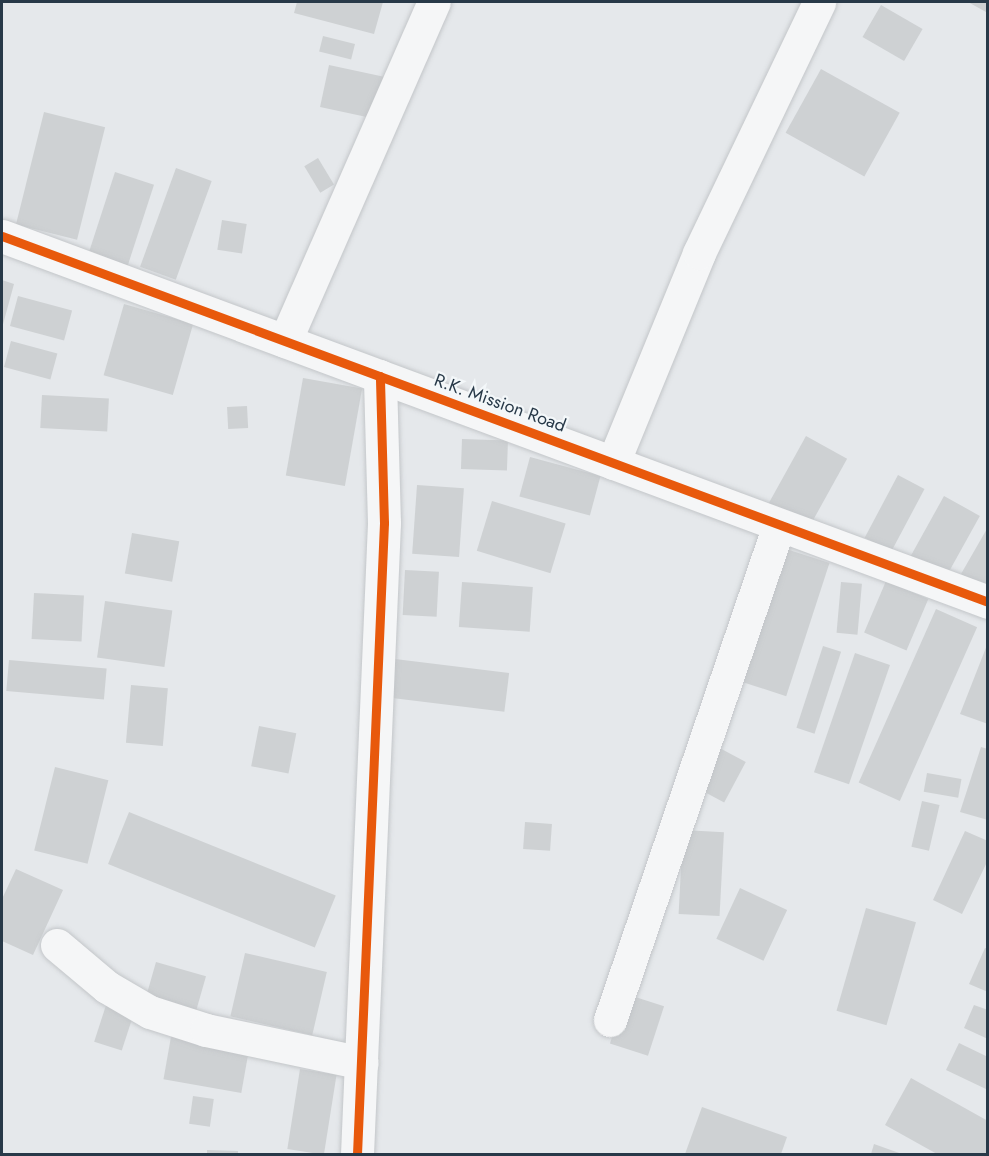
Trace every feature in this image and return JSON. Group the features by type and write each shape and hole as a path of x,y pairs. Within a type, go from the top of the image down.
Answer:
{"street":[{"path":"285,341 434,2"},
{"path":"613,463 699,253 819,2"},
{"name":"R.K. Mission Road","path":"2,236 987,602"},
{"path":"357,1155 384,523 380,376"},
{"path":"610,1020 779,525"},
{"path":"57,945 107,987 150,1012 206,1030 362,1063"}],"building":[{"path":"297,2 383,2 374,34 294,13"},
{"path":"968,2 988,2 988,10 986,12"},
{"path":"881,5 923,29 904,61 862,37"},
{"path":"323,36 355,44 351,60 319,52"},
{"path":"329,65 384,77 375,119 320,107"},
{"path":"821,69 900,113 864,176 786,133"},
{"path":"44,112 105,127 77,240 16,225"},
{"path":"318,158 334,185 320,193 304,166"},
{"path":"176,168 212,181 176,280 140,267"},
{"path":"115,172 154,185 127,267 88,255"},
{"path":"222,220 247,224 242,254 217,250"},
{"path":"2,280 14,284 2,328"},
{"path":"18,296 72,310 64,340 10,326"},
{"path":"124,304 193,324 173,395 104,375"},
{"path":"11,341 57,353 50,380 4,367"},
{"path":"303,378 362,388 345,486 286,475"},
{"path":"42,395 109,399 107,431 40,428"},
{"path":"247,406 248,428 228,429 227,407"},
{"path":"806,436 847,459 806,532 765,509"},
{"path":"462,439 508,441 507,471 461,469"},
{"path":"530,457 601,476 590,515 519,497"},
{"path":"898,475 924,489 891,552 865,538"},
{"path":"417,485 464,488 459,557 412,554"},
{"path":"944,496 980,516 943,581 908,562"},
{"path":"492,501 566,524 550,573 477,551"},
{"path":"988,527 988,589 961,574"},
{"path":"132,533 179,541 172,582 125,573"},
{"path":"780,547 829,563 786,696 737,680"},
{"path":"405,570 439,572 437,617 403,615"},
{"path":"886,581 928,599 906,651 864,633"},
{"path":"462,582 533,587 530,632 459,627"},
{"path":"841,582 862,584 857,635 837,633"},
{"path":"34,593 84,596 82,642 32,639"},
{"path":"105,601 172,610 164,667 97,657"},
{"path":"936,609 977,627 900,801 859,783"},
{"path":"988,645 988,724 960,714"},
{"path":"823,646 841,652 814,734 796,728"},
{"path":"855,653 890,665 849,784 814,772"},
{"path":"395,659 509,673 504,712 390,698"},
{"path":"9,660 107,669 104,699 6,691"},
{"path":"131,685 168,688 163,746 126,743"},
{"path":"259,726 296,733 288,773 251,766"},
{"path":"714,745 746,762 724,803 692,786"},
{"path":"981,747 988,749 988,820 960,812"},
{"path":"55,767 108,780 88,864 34,850"},
{"path":"927,773 961,779 958,798 924,792"},
{"path":"922,801 940,805 929,851 911,847"},
{"path":"129,812 336,896 315,947 108,864"},
{"path":"525,822 552,824 550,851 523,849"},
{"path":"683,830 724,832 720,916 679,914"},
{"path":"965,831 988,841 988,860 962,914 933,900"},
{"path":"16,869 63,890 33,955 2,941 2,899"},
{"path":"740,888 787,910 763,961 716,939"},
{"path":"866,908 916,922 886,1025 837,1011"},
{"path":"985,948 988,949 988,992 969,984"},
{"path":"245,953 327,972 312,1035 230,1016"},
{"path":"156,962 206,976 195,1016 145,1001"},
{"path":"626,994 664,1006 648,1056 610,1043"},
{"path":"109,996 137,1005 122,1051 94,1042"},
{"path":"974,1005 988,1010 988,1039 964,1028"},
{"path":"172,1031 250,1045 241,1093 163,1079"},
{"path":"959,1043 988,1057 988,1090 946,1070"},
{"path":"300,1069 337,1075 324,1154 287,1149"},
{"path":"911,1078 988,1121 988,1154 937,1154 885,1125"},
{"path":"193,1096 214,1099 210,1127 189,1124"},
{"path":"702,1107 787,1137 781,1154 685,1154"},
{"path":"874,1144 902,1154 871,1154"},
{"path":"207,1150 238,1151 238,1154 207,1154"}],"cycle path":[{"path":"2,236 988,602"},
{"path":"357,1154 384,523 380,376"}]}
